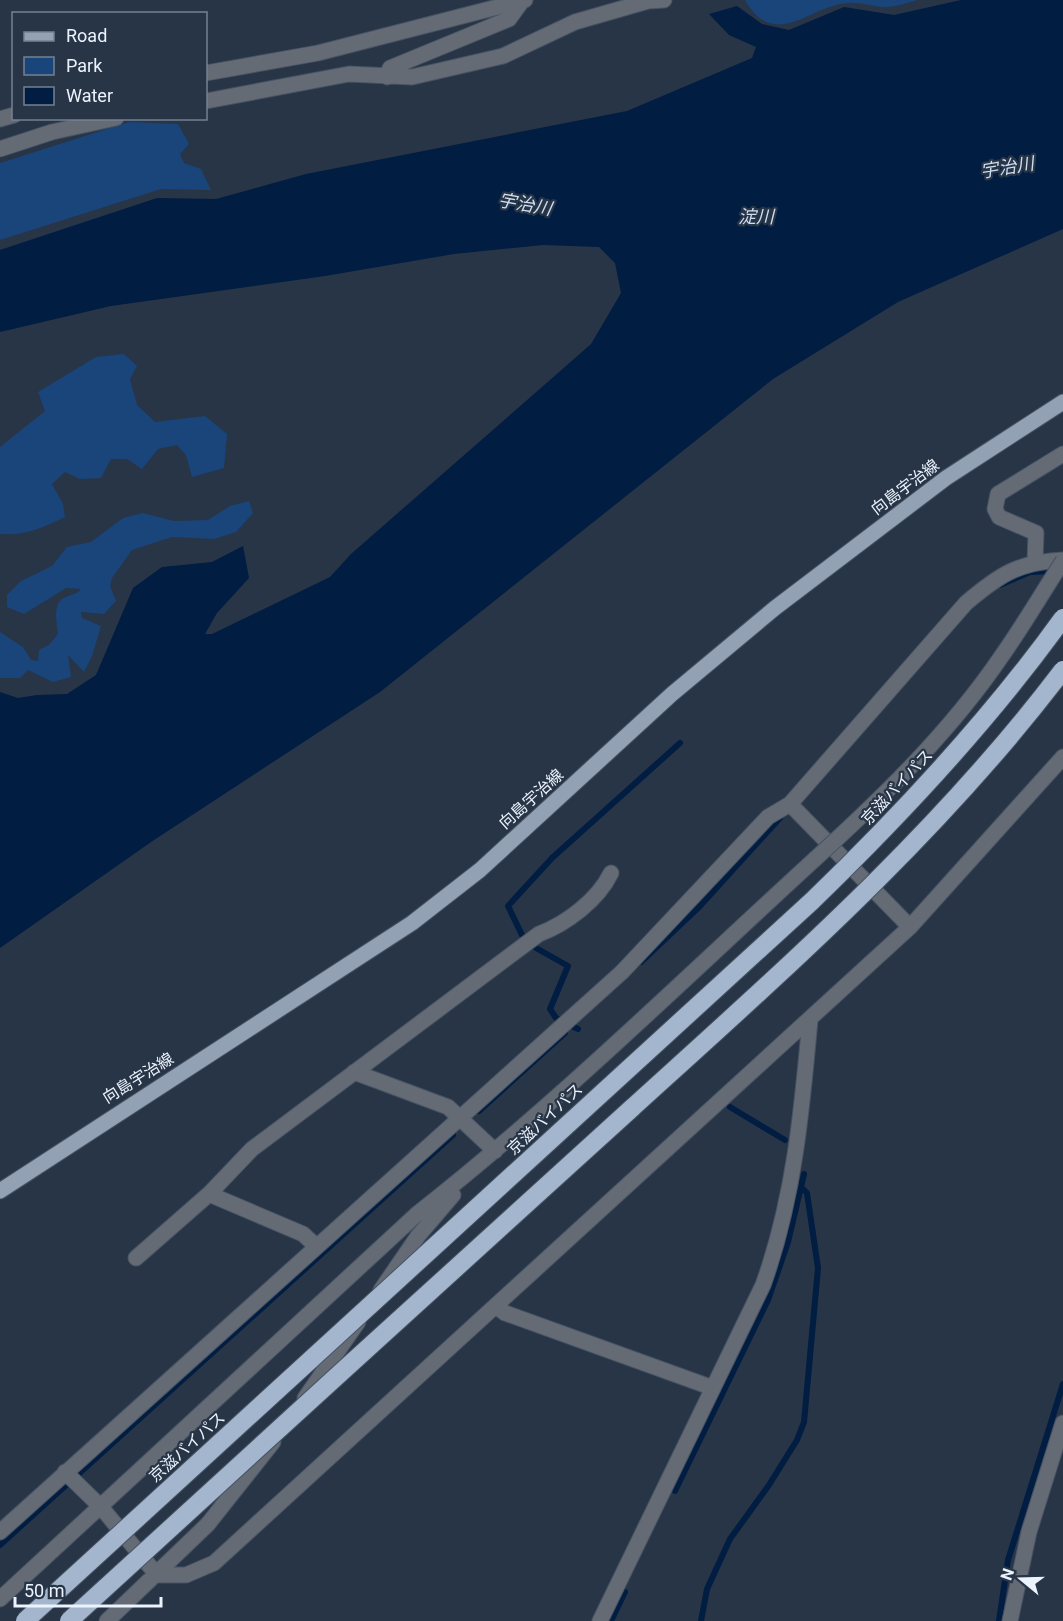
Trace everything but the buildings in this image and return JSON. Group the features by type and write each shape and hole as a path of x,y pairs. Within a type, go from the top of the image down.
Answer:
{"highway":[{"name":"京滋バイパス","path":"25,1621 812,901 934,777 993,710 1063,618"},
{"path":"69,1621 835,924 957,799 1002,748 1063,670"}],"main road":[{"name":"向島宇治線","path":"0,1191 412,923 480,870 672,694 776,608 946,478 1063,402"}],"street":[{"path":"387,77 390,68 509,19 524,0"},
{"path":"207,73 318,53 524,0"},
{"path":"207,101 349,74 412,76 503,56 575,22 648,2 664,0"},
{"path":"0,149 52,132 107,120"},
{"path":"1035,561 1036,533 999,518 995,509 999,494 1063,454"},
{"path":"0,1532 622,972 768,817 790,804 966,603 996,578 1035,561 1063,561"},
{"path":"0,1599 417,1214 495,1151 815,859 921,754 961,708 1000,659 1063,561"},
{"path":"157,1575 186,1575 214,1563 910,927 1063,757"},
{"path":"790,804 910,927"},
{"path":"136,1258 209,1194 252,1149 539,934 559,927 604,886 610,873"},
{"path":"600,1621 763,1285 779,1240 800,1131 810,1020"},
{"path":"354,1072 422,1095 448,1107 495,1151"},
{"path":"108,1621 208,1524 261,1458 418,1236 477,1167"},
{"path":"209,1194 303,1234 316,1246"},
{"path":"496,1306 505,1313 713,1388"},
{"path":"1010,1621 1029,1532 1063,1423"},
{"path":"66,1473 101,1507 157,1575"}],"green space":[{"path":"745,0 917,0 885,7 848,3 834,6 794,22 781,24 768,23 756,15"},
{"path":"129,122 178,124 189,144 180,154 184,163 201,169 211,190 161,189 0,240 0,163"},
{"path":"124,354 137,366 130,379 137,405 155,422 205,416 227,434 224,468 192,477 186,455 177,445 158,449 142,469 127,459 111,459 101,478 80,479 65,472 52,484 63,504 65,517 33,530 17,534 0,534 0,447 45,411 38,392 96,357"},
{"path":"249,501 253,513 236,532 214,539 172,537 132,550 112,578 110,586 116,601 104,614 81,612 82,618 101,626 92,656 84,672 68,655 71,677 53,682 28,670 20,678 0,678 0,632 23,647 31,660 38,661 39,650 49,645 58,634 56,614 60,601 81,589 66,588 24,614 7,607 7,595 21,581 52,566 67,547 91,542 123,518 143,513 174,521 208,520 230,506"}],"water":[{"name":"淀川","path":"961,0 1063,0 1063,229 898,302 773,379 380,692 151,842 0,948 0,692 18,698 67,694 96,675 133,588 162,567 212,562 243,546 249,578 217,613 205,634 212,634 330,577 351,554 591,344 621,293 615,263 599,247 543,245 454,254 325,276 111,306 0,332 0,250 157,198 216,199 306,174 627,111 752,58 756,47 729,35 709,14 737,6 762,24 789,30 844,7 894,15"}],"waterway":[{"path":"1000,585 1030,572 1053,571"},
{"path":"523,937 508,906 552,858 680,743"},
{"path":"641,962 700,906 780,818"},
{"path":"536,948 568,966 550,1009 556,1018 578,1029"},
{"path":"479,1111 565,1033"},
{"path":"730,1107 785,1140"},
{"path":"0,1545 453,1135"},
{"path":"675,1491 768,1300 788,1242 804,1174"},
{"path":"701,1621 707,1589 730,1539 769,1485 797,1440 804,1422 818,1268 807,1193 801,1187"},
{"path":"999,1621 1008,1560 1063,1384"},
{"path":"611,1621 625,1592"}],"water label":[{"name":"宇治川","path":"1007,167"},
{"name":"宇治川","path":"525,204"}]}
